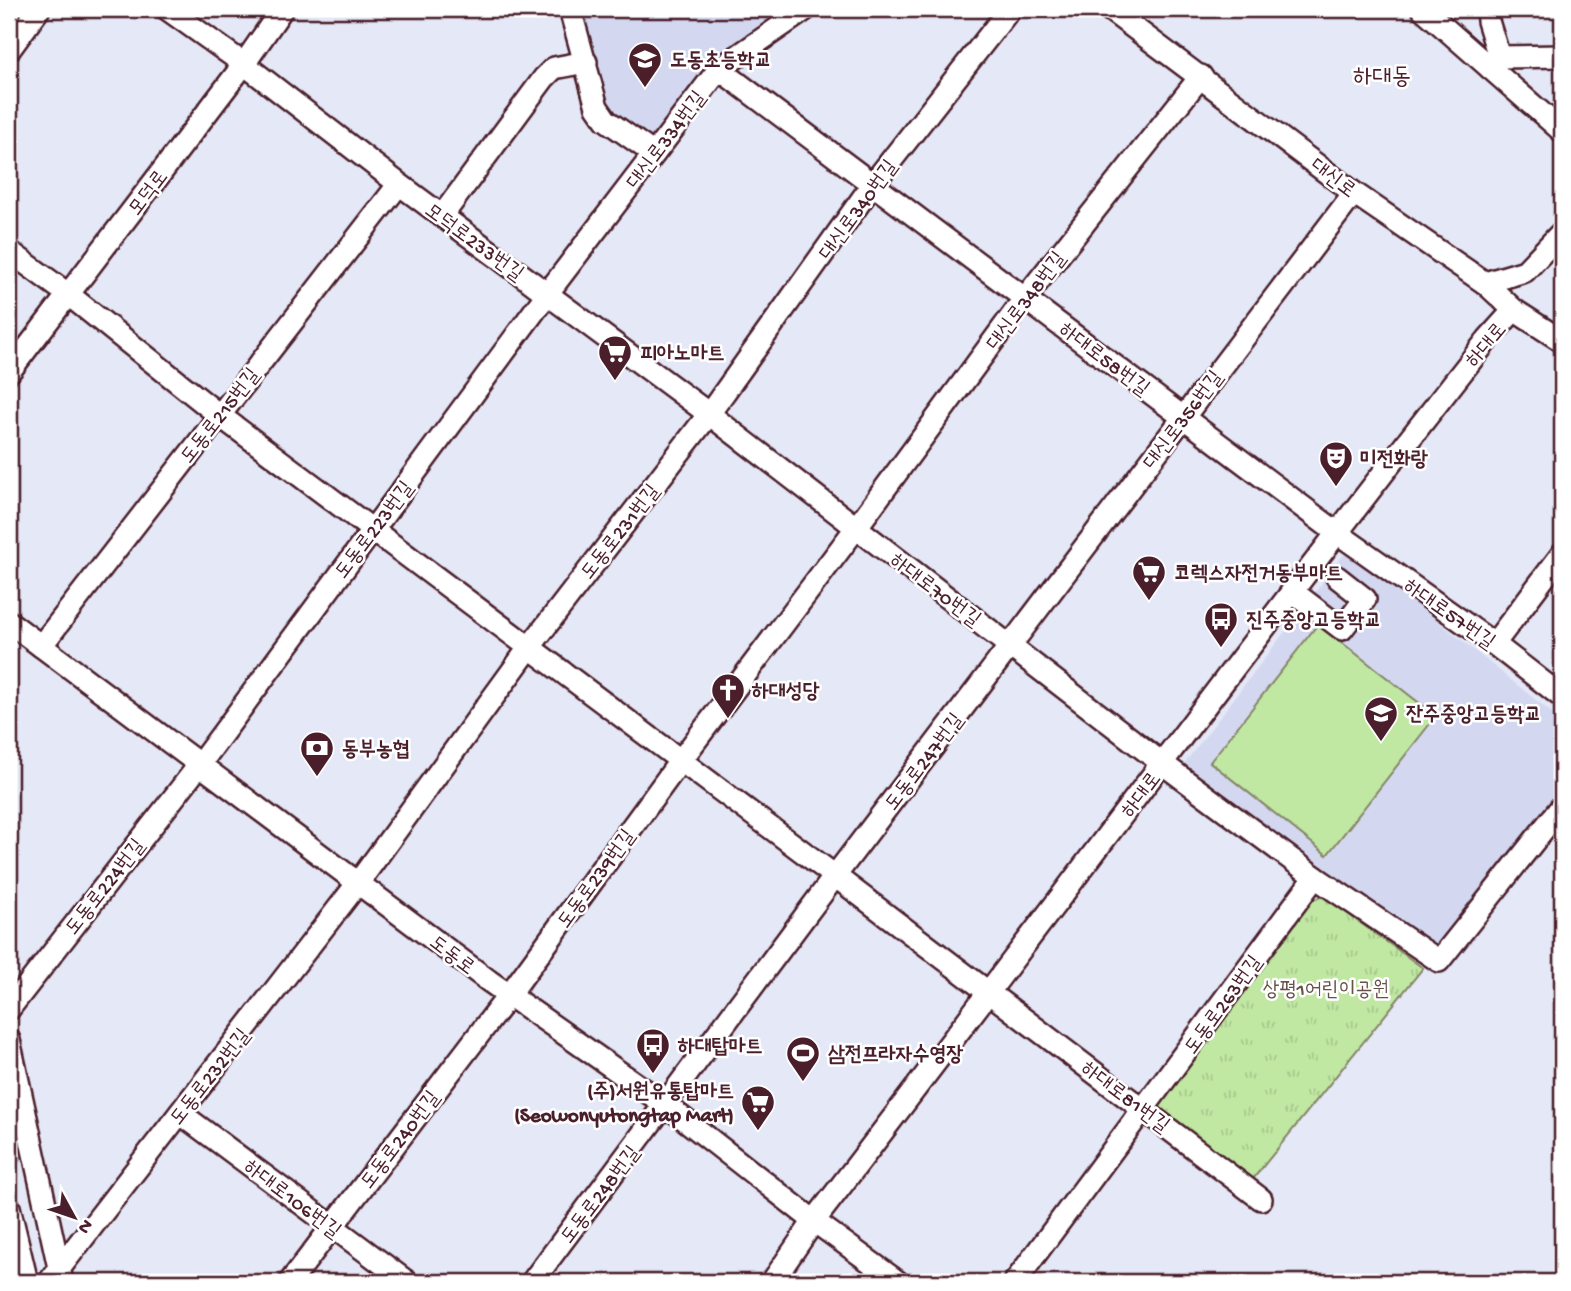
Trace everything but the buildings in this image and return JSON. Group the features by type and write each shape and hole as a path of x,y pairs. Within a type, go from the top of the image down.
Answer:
{"street":[{"path":"9,50 39,9"},
{"name":"모덕로233번길","path":"167,9 709,414"},
{"name":"모덕로","path":"9,372 244,64 282,9"},
{"path":"570,9 597,107 606,120 654,154"},
{"name":"대신로334번길","path":"547,294 719,69 806,9"},
{"name":"대신로340번길","path":"709,414 872,186 1010,9"},
{"name":"대신로","path":"1109,9 1354,192 1485,283 1514,310 1562,341"},
{"path":"1423,9 1495,63 1562,131"},
{"path":"1487,9 1495,63"},
{"path":"1495,63 1562,56"},
{"path":"442,216 544,78 554,68 586,62"},
{"name":"하대로58번길","path":"719,69 1336,532"},
{"name":"대신로348번길","path":"856,528 1025,298 1200,76"},
{"name":"도동로215번길","path":"41,646 398,184"},
{"name":"대신로356번길","path":"1011,646 1354,192"},
{"path":"1485,283 1525,271 1562,232"},
{"path":"9,251 69,295 219,415 990,993"},
{"name":"도동로223번길","path":"200,764 547,294"},
{"name":"하대로","path":"772,1282 814,1221 990,993 1336,532 1488,339 1514,310"},
{"name":"하대로70번길","path":"709,414 1163,764"},
{"name":"도동로231번길","path":"358,883 529,649 709,414"},
{"name":"도동로239번길","path":"509,995 856,528"},
{"name":"하대로57번길","path":"1336,532 1494,644 1562,697"},
{"path":"1494,644 1562,554"},
{"path":"1292,591 1342,629 1365,599 1337,578"},
{"name":"도동로","path":"9,622 509,995 666,1105 814,1221 898,1282"},
{"name":"도동로247번길","path":"666,1105 835,876 1011,646"},
{"name":"도동로224번길","path":"9,1009 200,764"},
{"path":"1163,764 1315,877 1439,961 1562,806"},
{"name":"도동로263번길","path":"1015,1282 1315,877"},
{"name":"도동로232번길","path":"57,1278 180,1113 358,883"},
{"name":"하대로81번길","path":"990,993 1261,1199"},
{"name":"도동로240번길","path":"290,1282 509,995"},
{"path":"9,1040 57,1278"},
{"name":"도동로248번길","path":"532,1282 666,1105"},
{"name":"하대로106번길","path":"180,1113 407,1282"},
{"path":"9,1207 27,1282"}],"shaded area":[{"name":"도동초등학교","path":"576,9 791,9 711,63 651,141 608,115"},
{"name":"잔주중앙고등학교","path":"1348,549 1562,721 1562,791 1439,952 1184,764"}],"green space":[{"path":"1318,624 1436,716 1327,855 1210,762"},
{"name":"상평1어린이공원","path":"1323,896 1423,968 1253,1179 1156,1105 1313,900"}],"waterway":[{"path":"9,1121 18,1160"}],"place":[{"name":"도동초등학교","path":"645,89"},
{"name":"피아노마트","path":"615,382"},
{"name":"미전화랑","path":"1336,488"},
{"name":"코렉스자전거동부마트","path":"1149,602"},
{"name":"진주중앙고등학교","path":"1221,649"},
{"name":"하대성당","path":"728,720"},
{"name":"잔주중앙고등학교","path":"1381,743"},
{"name":"동부농협","path":"317,778"},
{"name":"하대탑마트","path":"653,1075"},
{"name":"삼전프라자수영장","path":"803,1083"},
{"name":"(주)서원유통탑마트 (Seowonyutongtap Mart)","path":"758,1132"}],"district":[{"name":"하대동","path":"1382,75"}]}
